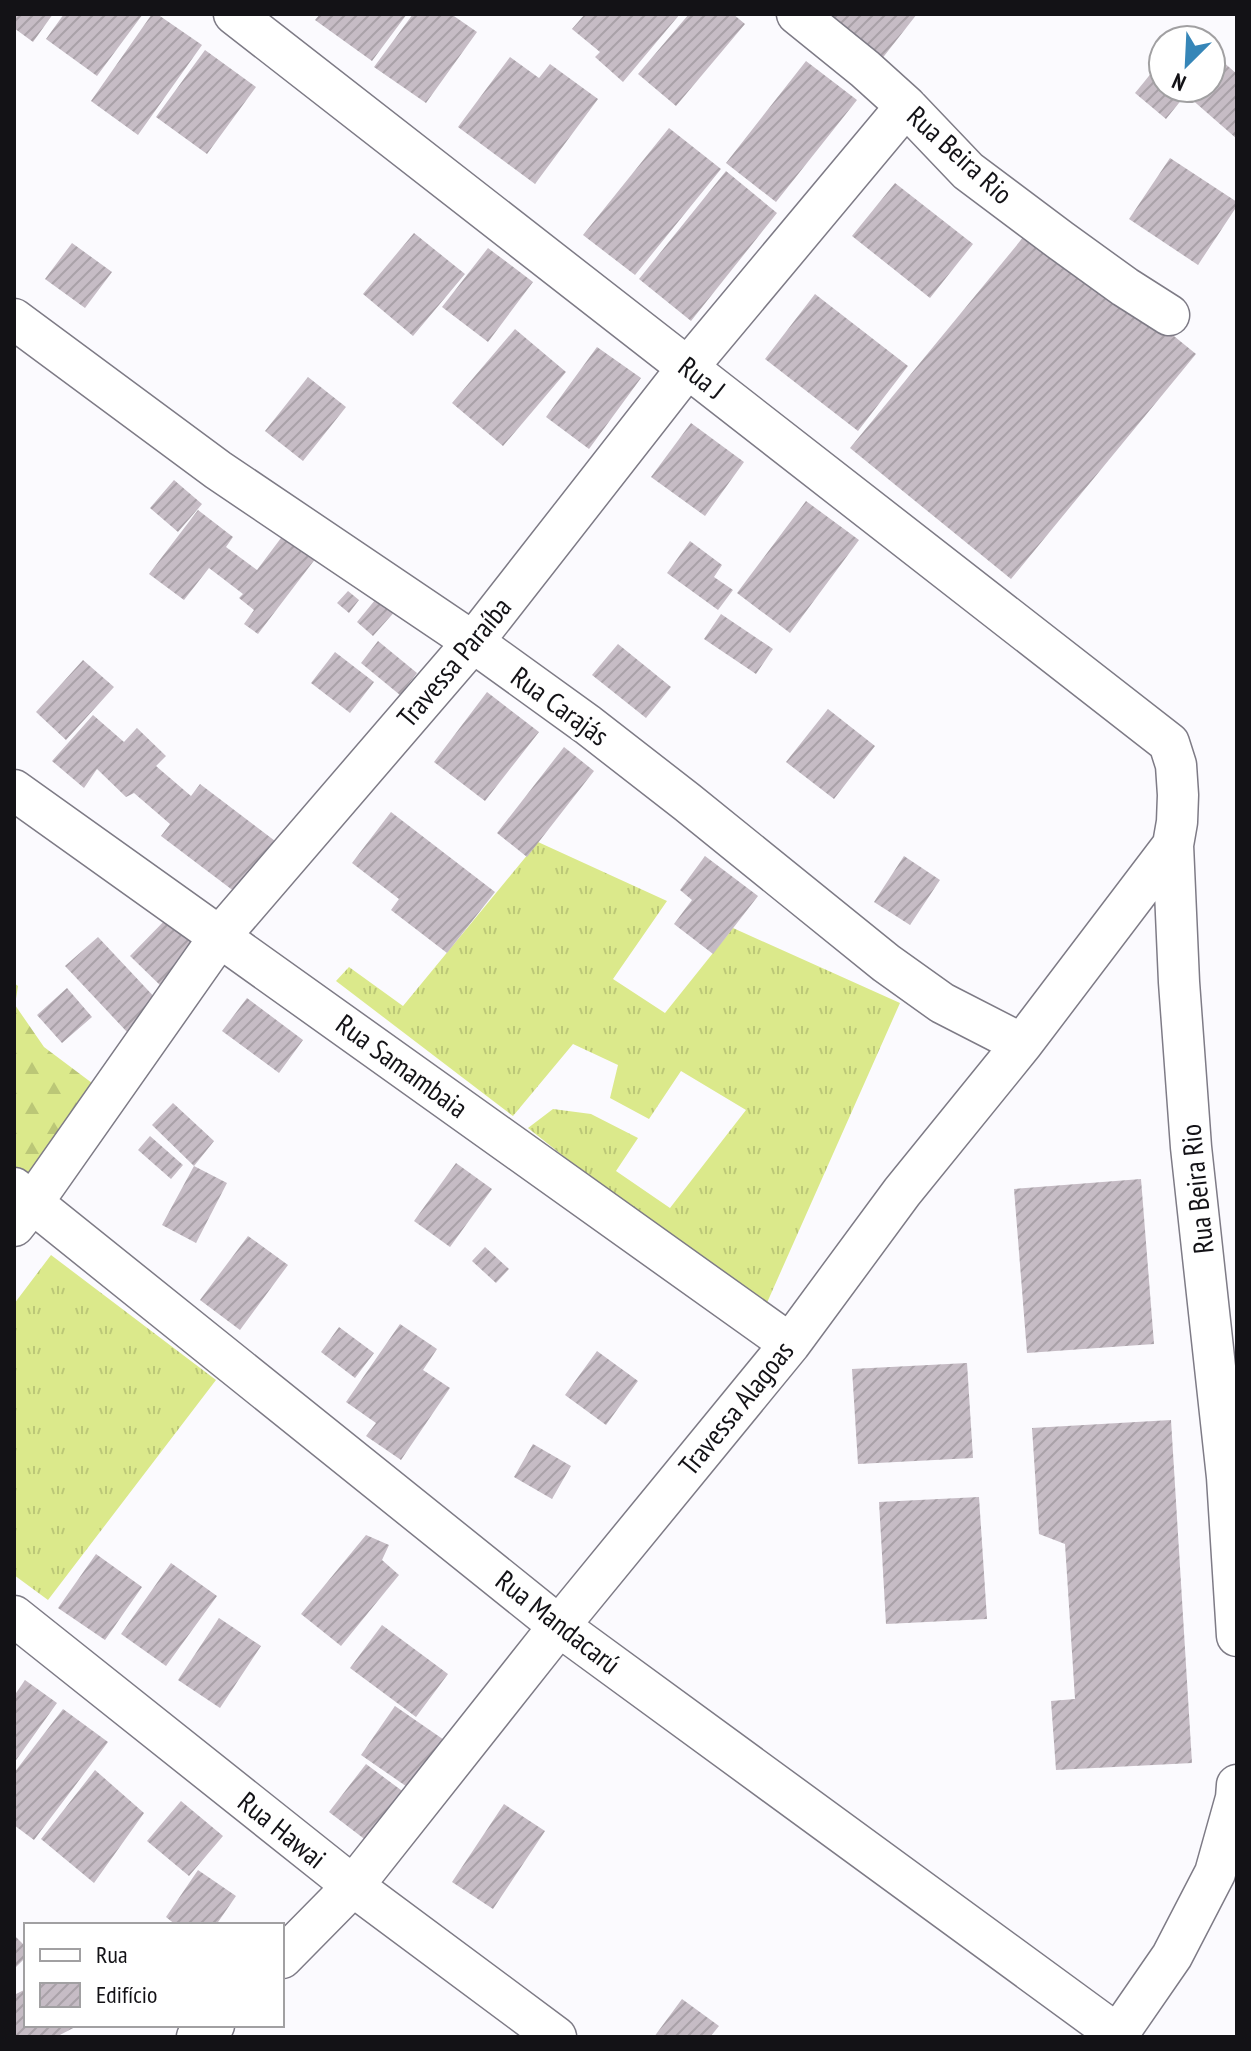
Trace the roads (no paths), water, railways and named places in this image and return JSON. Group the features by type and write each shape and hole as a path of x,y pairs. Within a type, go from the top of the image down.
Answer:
{"street":[{"name":"Rua J","path":"234,14 1169,743"},
{"name":"Rua Beira Rio","path":"797,14 906,106 968,171 1125,287 1169,315"},
{"name":"Travessa Paraíba","path":"20,1205 220,936 473,642 688,367 906,106"},
{"name":"Rua Carajás","path":"14,319 218,470 473,642 601,734 886,963 942,1003 1022,1044"},
{"name":"Rua Beira Rio","path":"1169,743 1176,765 1178,795 1173,845 1191,1147 1227,1477 1237,1636"},
{"name":"Rua Samambaia","path":"14,790 790,1344"},
{"name":"Travessa Alagoas","path":"284,1956 353,1886 559,1626 790,1344 902,1192 1022,1044 1173,845"},
{"name":"Rua Mandacarú","path":"20,1205 559,1626 1117,2036"},
{"name":"Rua Hawai","path":"14,1616 353,1886 556,2037"},
{"path":"1117,2036 1172,1956 1215,1873 1237,1785"}]}
